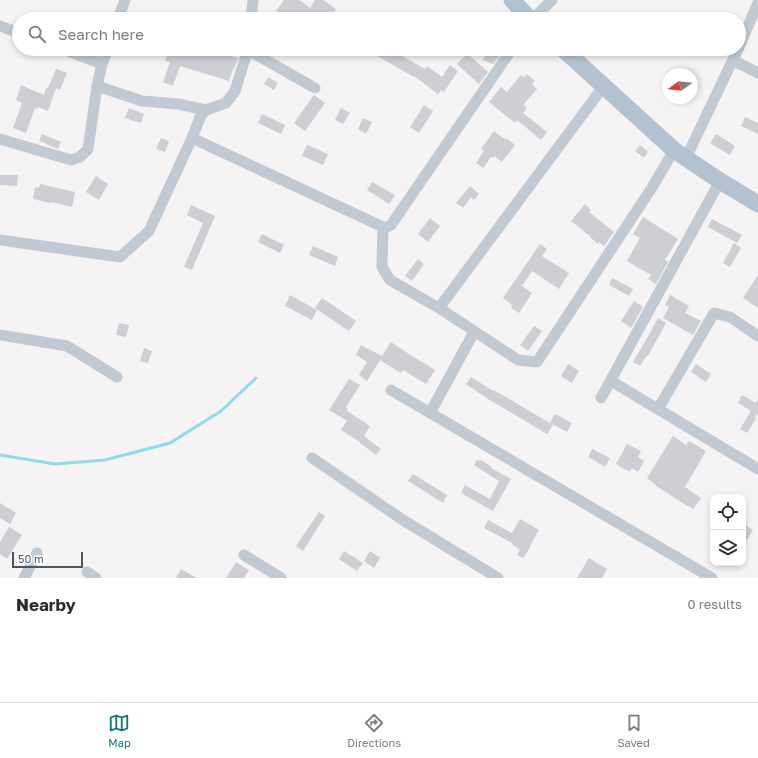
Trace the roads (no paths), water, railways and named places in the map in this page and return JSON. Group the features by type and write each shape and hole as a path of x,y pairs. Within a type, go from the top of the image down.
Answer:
{"main road":[{"path":"512,0 525,12"},
{"path":"570,56 680,154 758,204"}],"street":[{"path":"121,12 125,0"},
{"path":"251,12 252,0"},
{"path":"539,12 552,0"},
{"path":"746,32 758,4"},
{"path":"0,26 12,30"},
{"path":"81,56 102,64"},
{"path":"0,139 71,160 80,157 88,149 97,86 105,56"},
{"path":"0,240 120,257 149,231 201,115 206,110 226,103 235,90 246,56"},
{"path":"259,56 315,88"},
{"path":"192,138 383,227 387,227 391,225 507,56"},
{"path":"383,227 382,267 390,280 439,308 518,360 537,362 653,186 680,154 735,56"},
{"path":"733,60 758,73"},
{"path":"97,86 142,101 178,104 206,110"},
{"path":"439,308 603,87"},
{"path":"601,398 720,181"},
{"path":"658,409 714,313 730,317 758,336"},
{"path":"430,413 474,332"},
{"path":"0,335 67,346 117,377"},
{"path":"611,381 758,469"},
{"path":"391,390 712,578"},
{"path":"312,458 403,520 498,578"},
{"path":"24,578 37,553"},
{"path":"244,555 281,578"}],"waterway":[{"path":"0,455 55,464 105,460 170,443 221,411 256,378"}]}
